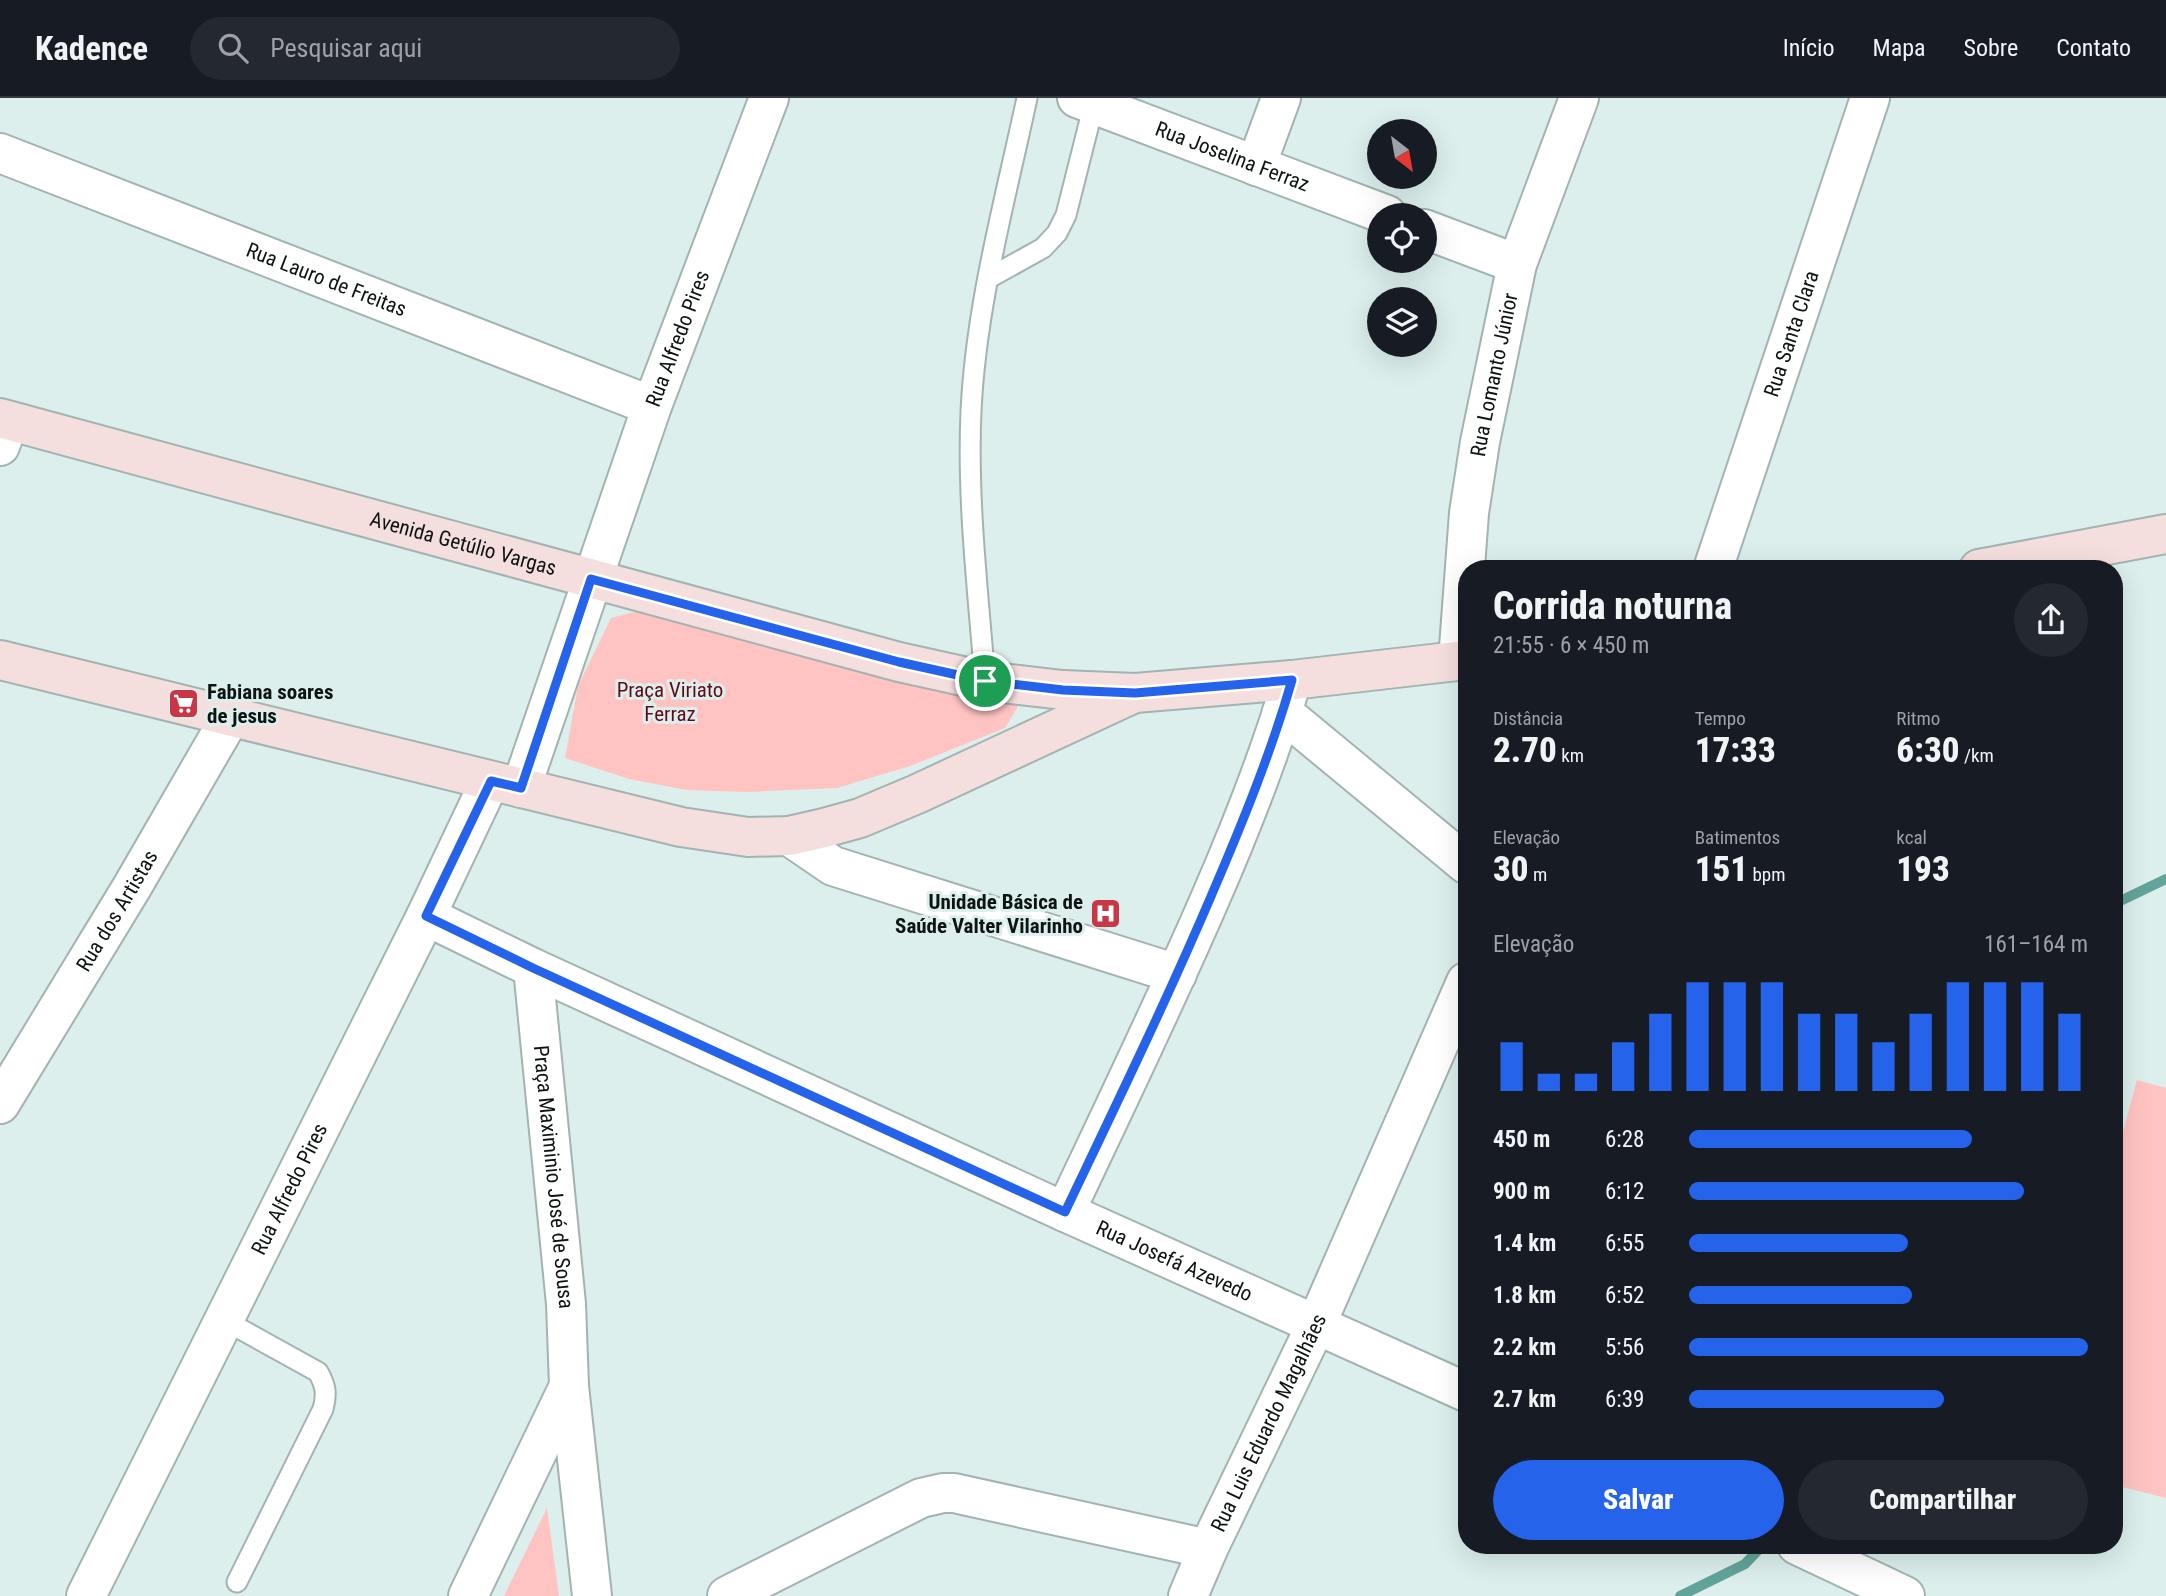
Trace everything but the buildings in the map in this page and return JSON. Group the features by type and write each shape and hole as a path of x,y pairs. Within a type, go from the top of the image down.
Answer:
{"street":[{"name":"Rua Alfredo Pires","path":"591,579 652,406 769,98"},
{"path":"1256,166 1281,98"},
{"name":"Rua Lomanto Júnior","path":"1468,560 1471,501 1480,442 1517,264 1579,98"},
{"name":"Rua Santa Clara","path":"1716,560 1870,98"},
{"name":"Rua Joselina Ferraz","path":"1085,101 1367,208"},
{"name":"Rua Lauro de Freitas","path":"0,153 652,406"},
{"path":"1437,234 1517,264"},
{"name":"Avenida Getúlio Vargas","path":"3,428 591,579 899,662 985,681 1063,690 1287,696 1458,662"},
{"path":"2027,560 2166,534"},
{"path":"506,784 591,579"},
{"path":"0,660 681,827 748,837 789,836 860,818 918,794 1135,693"},
{"path":"1065,1212 1177,974 1241,827 1287,696 1458,856"},
{"name":"Rua dos Artistas","path":"0,1104 132,887 231,716"},
{"name":"Rua Alfredo Pires","path":"86,1596 426,916 506,784"},
{"path":"789,836 833,866 1177,974"},
{"name":"Rua Josefá Azevedo","path":"426,916 533,968 1065,1212 1458,1388"},
{"name":"Praça Maximinio José de Sousa","path":"533,968 566,1304 569,1386 592,1596"},
{"name":"Rua Luis Eduardo Magalhães","path":"727,1596 921,1498 943,1493 968,1496 1208,1549 1316,1325 1458,1000"},
{"name":"Praça Maximinio José de Sousa","path":"468,1596 569,1386"},
{"path":"1188,1596 1208,1549"},
{"path":"1816,1554 1905,1596"}],"lane":[{"path":"985,681 969,470 975,359 1027,98"},
{"path":"989,278 1043,248 1057,233 1066,215 1085,101"},
{"path":"224,1320 318,1372 325,1384 326,1395 323,1409 237,1582"}],"green space":[{"name":"Praça Viriato Ferraz","path":"642,610 1017,695 1017,708 1005,728 910,766 837,788 747,792 687,790 629,779 565,758 578,686 611,618"},
{"path":"2137,1080 2166,1088 2166,1498 2123,1487 2123,1132"},
{"path":"547,1508 559,1596 504,1596"}],"waterway":[{"path":"2123,900 2166,879"},
{"path":"1680,1596 1745,1564 1754,1554"}],"place":[{"name":"Fabiana soares de jesus","path":"184,704"},
{"name":"Unidade Básica de Saúde Valter Vilarinho","path":"1106,914"}],"route":[{"path":"591,579 899,662 985,681 1063,690 1135,693 1292,680 1241,827 1177,974 1065,1212 533,968 426,916 491,781 521,788 591,579"}]}
